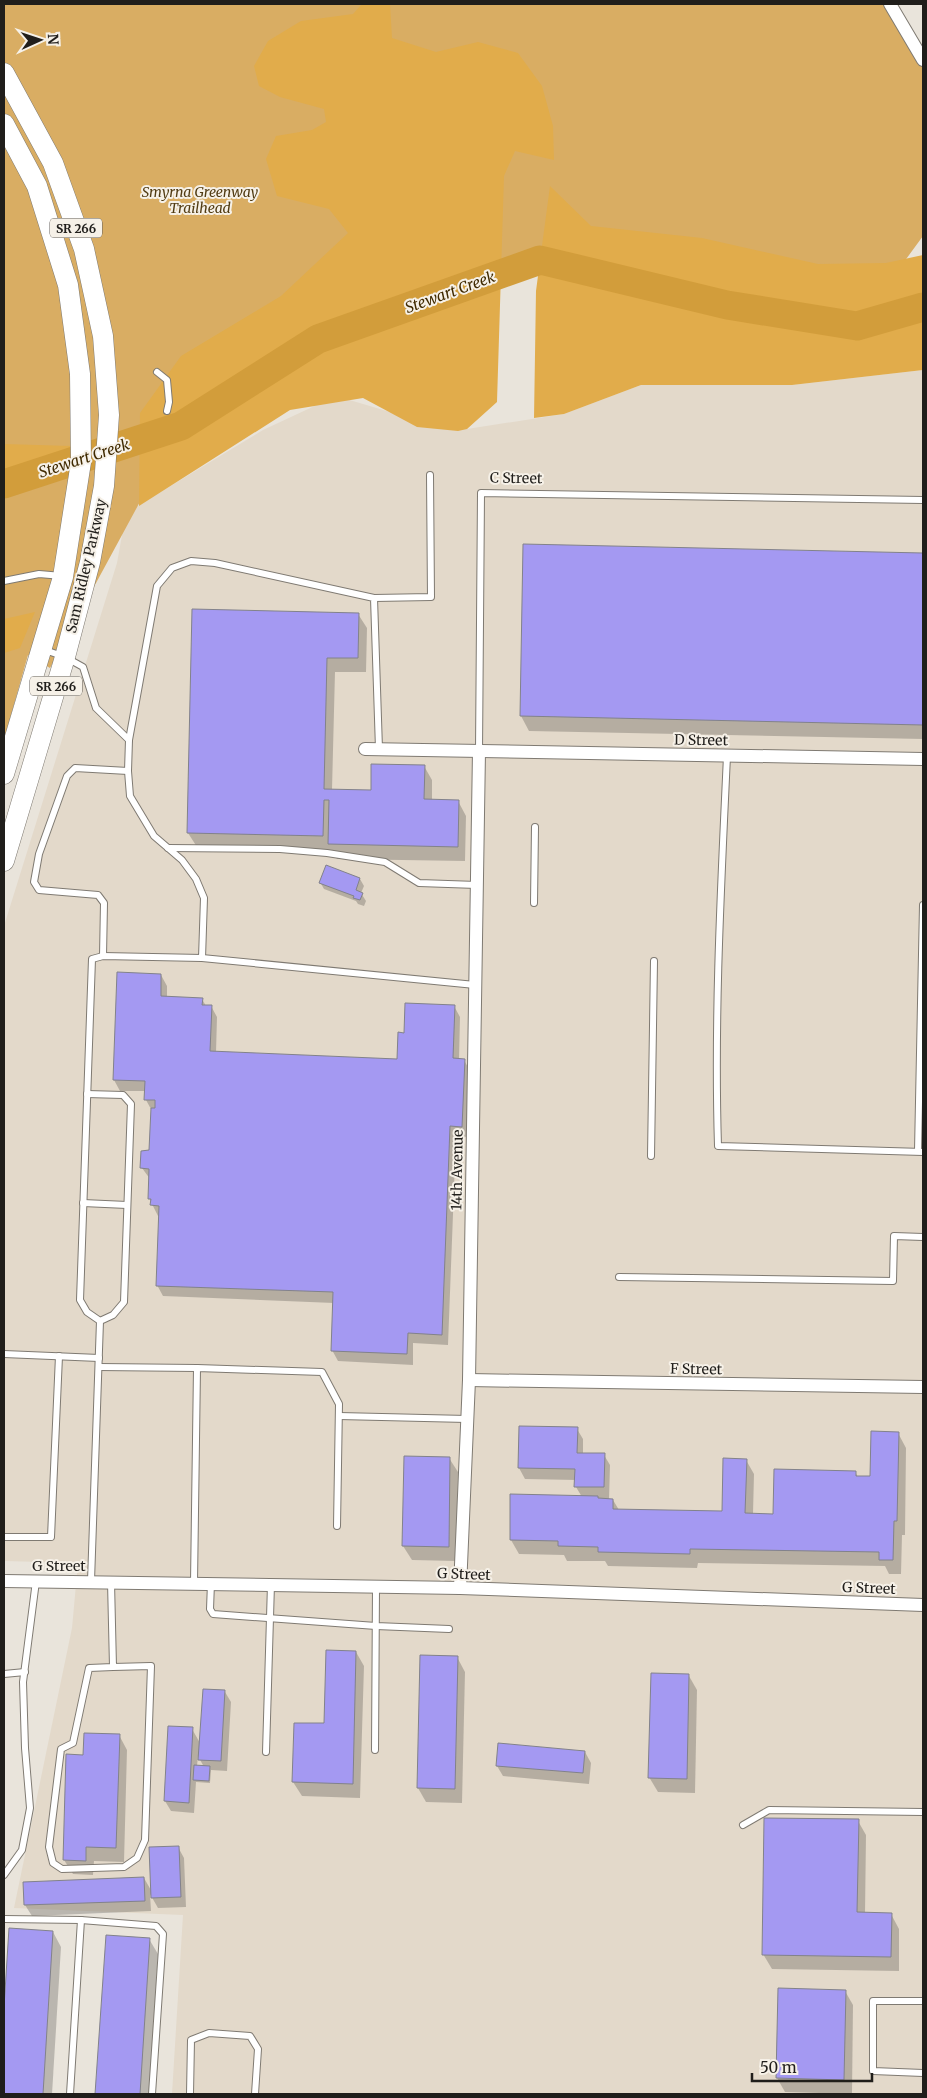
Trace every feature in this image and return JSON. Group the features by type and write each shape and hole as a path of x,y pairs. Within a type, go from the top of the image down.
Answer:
{"main road":[{"name":"Sam Ridley Parkway","path":"4,73 53,163 84,249 103,336 108,424 104,486 90,562 65,657 4,861"},
{"name":"Sam Ridley Parkway","path":"4,124 37,186 68,285 80,374 81,462 63,576 4,774"}],"street":[{"path":"890,4 923,60"},
{"path":"365,749 479,752"},
{"name":"D Street","path":"479,752 923,759"},
{"name":"14th Avenue","path":"460,1588 469,1380 479,752"},
{"name":"F Street","path":"469,1380 923,1387"},
{"name":"G Street","path":"4,1580 460,1588 923,1605"}],"lane":[{"path":"157,372 167,380 169,402 167,411"},
{"path":"202,958 204,898 196,879 182,860 154,836 130,796 128,771 129,740 157,586 172,568 191,561 216,563 374,598 431,597 430,475"},
{"name":"C Street","path":"479,752 481,493 923,500"},
{"path":"4,581 38,574 63,576"},
{"path":"374,598 380,749"},
{"path":"41,649 65,657 83,667 96,708 129,740"},
{"path":"727,756 719,943 716,1087 718,1146 921,1152 923,905"},
{"path":"103,956 104,903 98,895 39,890 34,882 39,854 67,776 75,768 128,771"},
{"path":"534,903 535,827"},
{"path":"168,848 280,849 326,853 384,862 419,883 476,885"},
{"path":"100,1321 87,1312 80,1300 92,960 103,956 202,958 475,985"},
{"path":"651,1156 654,961"},
{"path":"87,1094 123,1095 130,1104 124,1302 113,1315 100,1321"},
{"path":"83,1203 127,1206"},
{"path":"620,1277 893,1281 894,1236 923,1237"},
{"path":"91,1581 100,1321"},
{"path":"4,1354 99,1358"},
{"path":"4,1537 51,1537 59,1356"},
{"path":"98,1367 322,1372 339,1404 338,1526"},
{"path":"194,1583 197,1368"},
{"path":"339,1416 467,1419"},
{"path":"4,1875 22,1850 30,1808 25,1748 25,1672 36,1581"},
{"path":"111,1581 113,1668"},
{"path":"211,1583 210,1609 213,1614 376,1626 449,1628"},
{"path":"266,1752 271,1584"},
{"path":"375,1750 376,1587"},
{"path":"151,1666 145,1840 137,1858 124,1867 62,1869 53,1862 49,1847 61,1748 73,1743 89,1668 113,1668 151,1666"},
{"path":"4,1674 25,1672"},
{"path":"743,1826 769,1810 923,1812"},
{"path":"4,1919 81,1920 156,1926 163,1934 152,2094"},
{"path":"70,2094 81,1920"},
{"path":"923,2002 874,2001 873,2071 923,2073"},
{"path":"190,2094 191,2040 209,2033 250,2036 258,2049 255,2094"}],"shaded area":[{"path":"362,4 390,4 392,38 436,52 478,42 518,53 542,86 553,126 554,160 515,151 504,176 497,402 467,429 458,431 417,427 363,398 290,410 139,506 140,413 181,356 281,296 348,233 329,209 277,196 266,159 276,136 312,130 326,122 324,109 280,97 259,86 254,66 268,41 301,21 353,14"},
{"path":"550,186 591,226 702,238 818,264 886,263 923,255 923,370 792,385 641,385 564,414 534,418 536,291"},
{"path":"923,370 923,2094 172,2094 183,1915 14,1908 72,1628 78,1563 4,1561 4,926 117,563 126,513 263,430 336,396 390,412 467,429 564,414 641,385 792,385"},
{"path":"4,444 71,446 71,462 4,484"},
{"path":"35,612 20,648 4,653 4,619"}],"green space":[{"name":"Smyrna Greenway Trailhead","path":"4,4 897,4 923,64 923,236 857,326 540,260 181,426 50,668 28,655 4,740"}],"building":[{"path":"523,544 923,553 923,725 520,716"},
{"path":"192,609 359,613 358,658 327,658 324,789 371,790 371,764 425,765 424,799 459,800 458,847 328,844 329,800 324,800 323,836 187,833"},
{"path":"326,865 360,878 356,890 363,893 360,900 319,883"},
{"path":"117,972 161,974 161,996 203,998 202,1005 212,1005 210,1051 397,1059 398,1032 404,1033 405,1003 455,1005 453,1058 465,1059 462,1127 450,1126 442,1335 408,1333 407,1354 331,1351 333,1292 156,1286 159,1206 150,1205 151,1199 148,1199 149,1169 140,1168 141,1151 149,1150 151,1108 155,1108 155,1100 144,1100 145,1081 113,1080"},
{"path":"519,1426 578,1427 577,1453 605,1453 604,1487 574,1487 575,1469 518,1468"},
{"path":"871,1431 899,1432 897,1521 894,1521 893,1560 879,1560 879,1552 690,1549 690,1554 598,1552 598,1547 558,1546 558,1541 510,1540 510,1494 598,1496 598,1498 613,1499 613,1509 722,1511 723,1458 747,1459 745,1513 773,1514 774,1469 856,1471 856,1476 870,1476"},
{"path":"404,1456 450,1457 449,1547 402,1546"},
{"path":"326,1650 356,1651 353,1784 292,1782 294,1723 324,1723"},
{"path":"420,1655 458,1656 455,1789 417,1788"},
{"path":"651,1673 689,1674 687,1779 648,1778"},
{"path":"203,1689 225,1690 221,1761 198,1760"},
{"path":"168,1726 193,1727 189,1803 164,1801"},
{"path":"84,1733 120,1734 116,1848 86,1847 86,1861 63,1860 66,1754 83,1755"},
{"path":"498,1743 585,1751 583,1773 496,1766"},
{"path":"194,1765 210,1766 209,1781 193,1780"},
{"path":"764,1818 859,1819 857,1912 892,1913 891,1957 762,1955"},
{"path":"179,1846 181,1897 151,1898 149,1847"},
{"path":"144,1877 145,1901 24,1905 23,1882"},
{"path":"9,1928 53,1931 43,2094 4,2094 4,2007"},
{"path":"106,1935 150,1938 140,2094 95,2094"},
{"path":"778,1988 846,1990 844,2080 776,2078"}],"waterway":[{"name":"Stewart Creek","path":"4,484 181,426 318,339 540,260 727,305 857,326 923,307"}]}
